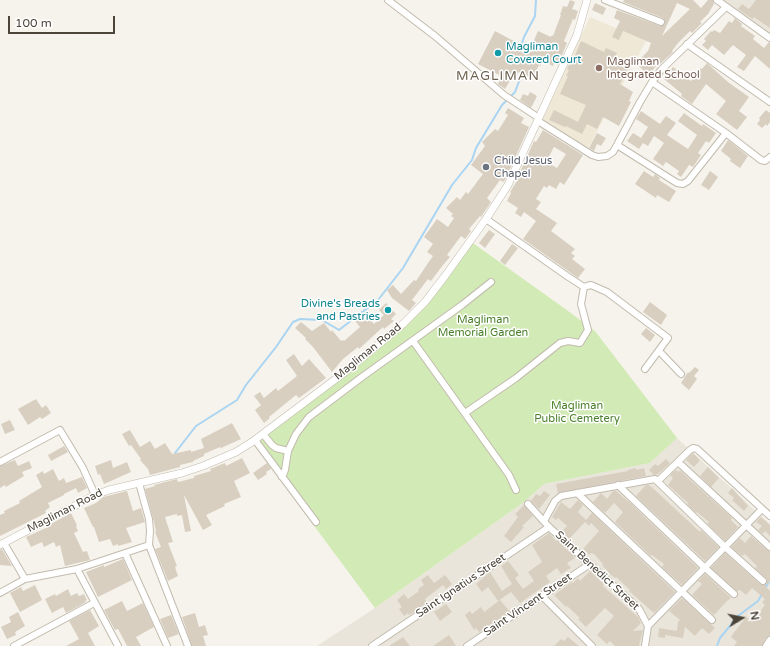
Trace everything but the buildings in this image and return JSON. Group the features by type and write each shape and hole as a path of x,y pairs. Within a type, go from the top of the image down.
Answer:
{"street":[{"path":"388,0 435,36 504,96 592,155 598,157 607,156 613,152 652,82 661,70 726,7"},
{"name":"Magliman Road","path":"2,544 95,495 203,466 236,452 255,440 345,372 403,324 425,302 486,219 508,185 577,35 587,0"},
{"path":"605,0 661,22"},
{"path":"717,0 770,38"},
{"path":"687,44 770,102"},
{"path":"652,82 726,133 761,160 765,160 770,157"},
{"path":"617,145 677,183 683,184 688,181 726,133"},
{"path":"486,219 560,272 584,287 591,285 607,292 668,338 645,369"},
{"path":"282,477 285,470 288,451 302,424 314,412 413,341 491,282"},
{"path":"465,414 516,378 560,343 580,343 588,330 581,304 584,287"},
{"path":"413,341 509,475 516,490"},
{"path":"659,351 680,374"},
{"path":"0,462 60,430 83,468 95,495"},
{"path":"263,434 276,448 288,451"},
{"path":"255,440 316,522"},
{"path":"658,481 693,448 697,449 770,516"},
{"path":"678,462 770,548"},
{"path":"544,521 555,501 561,496 652,478 658,481 763,582"},
{"path":"139,483 149,519 149,545 188,646"},
{"path":"618,484 704,568 734,594"},
{"path":"577,492 712,620"},
{"name":"Saint Benedict Street","path":"528,504 550,527 640,609 648,626"},
{"path":"645,646 648,626 762,508"},
{"name":"Saint Ignatius Street","path":"372,646 550,527"},
{"path":"2,544 25,579"},
{"path":"0,593 25,579 77,569 149,545"},
{"path":"125,553 167,646"},
{"name":"Saint Vincent Street","path":"467,646 590,564"},
{"path":"77,569 118,646"},
{"path":"542,596 592,646"},
{"path":"14,646 94,603"},
{"path":"766,646 770,640"}],"shaded area":[{"path":"721,0 770,0 770,34"},
{"name":"Magliman Integrated School","path":"590,17 646,41 588,148 543,119"},
{"path":"677,438 770,524 770,646 317,646 375,608 524,502 544,484 650,463"}],"green space":[{"path":"470,241 595,331 677,438 650,463 544,484 524,502 375,608 252,442 403,324"}],"waterway":[{"path":"522,48 521,46 524,37 535,16 536,0"},
{"path":"175,453 196,426 237,400 246,385 276,347 293,322 300,319 322,320 339,330 378,300 403,268 452,185 472,160 476,148 502,105 515,92 523,71"},
{"path":"765,589 770,579"},
{"path":"717,646 720,638 738,616 758,601 762,594"}],"place":[{"name":"Magliman Covered Court","path":"498,53"},
{"name":"Magliman Integrated School","path":"599,68"},
{"name":"Child Jesus Chapel","path":"486,167"},
{"name":"Divine's Breads and Pastries","path":"388,310"}],"district":[{"name":"MAGLIMAN","path":"498,77"}],"park label":[{"name":"Magliman Memorial Garden","path":"483,326"},
{"name":"Magliman Public Cemetery","path":"577,412"}]}
